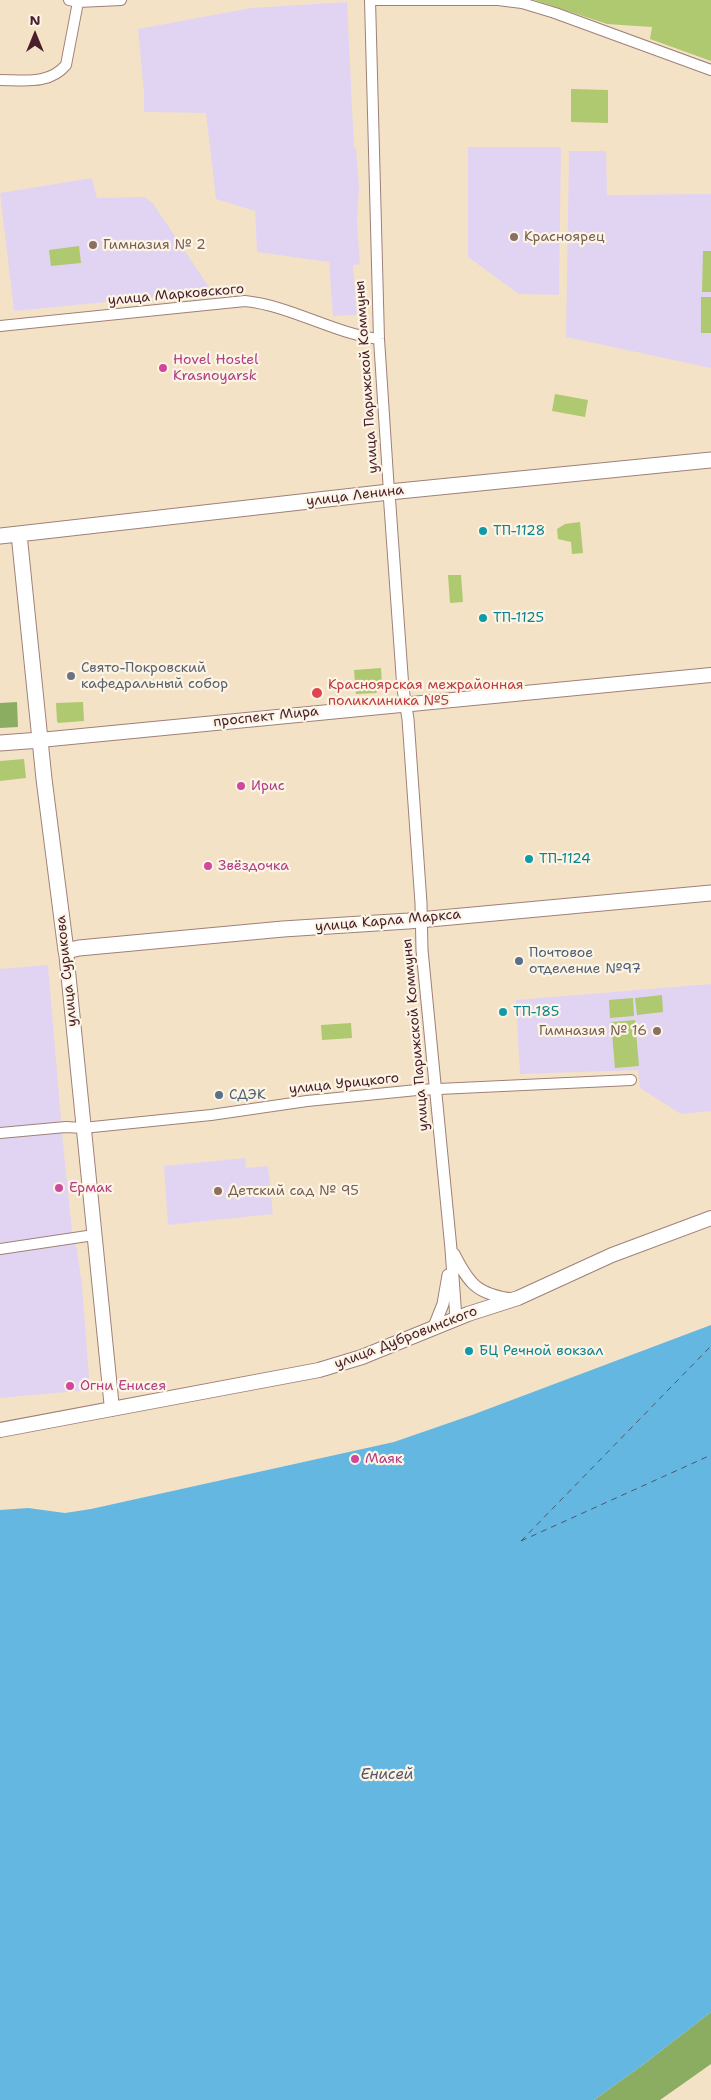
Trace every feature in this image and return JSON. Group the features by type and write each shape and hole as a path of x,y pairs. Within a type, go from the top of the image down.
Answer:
{"main road":[{"name":"улица Ленина","path":"0,536 389,492 711,460"},
{"name":"улица Сурикова","path":"19,534 40,740 66,952 112,1409"},
{"name":"проспект Мира","path":"0,743 711,674"},
{"name":"улица Карла Маркса","path":"66,952 79,948 711,893"},
{"name":"улица Дубровинского","path":"0,1430 305,1374 362,1357 456,1319 514,1299 612,1255 711,1218"}],"street":[{"path":"0,80 42,80 60,72 66,65 74,1 121,0"},
{"path":"370,0 498,0 522,3 556,13 711,70"},
{"name":"улица Парижской Коммуны","path":"370,0 378,339 403,689 406,704 422,919 422,950 456,1319"},
{"name":"улица Марковского","path":"0,326 245,301 270,304 361,337 378,339"},
{"name":"улица Урицкого","path":"0,1133 66,1127 83,1128 211,1115 316,1100 436,1088 631,1080"},
{"path":"0,1249 94,1235"},
{"path":"451,1249 467,1279 477,1288 496,1297 514,1299"},
{"path":"433,1329 444,1304 451,1249"}],"shaded area":[{"path":"347,2 354,148 356,148 359,187 357,222 360,264 353,265 357,315 333,316 329,262 257,252 255,211 216,199 206,113 144,112 138,29 251,8"},
{"name":"Красноярец","path":"468,147 561,147 559,295 519,294 468,257"},
{"path":"569,151 606,151 607,195 711,194 711,368 566,337"},
{"name":"Гимназия № 2","path":"92,178 97,198 144,197 152,202 209,287 208,292 14,311 0,193"},
{"path":"48,965 63,1143 72,1231 77,1249 82,1286 90,1390 0,1398 0,969"},
{"name":"Гимназия № 16","path":"711,984 711,1111 681,1114 640,1088 638,1070 520,1074 516,1000"},
{"name":"Детский сад № 95","path":"245,1158 246,1168 268,1166 273,1214 168,1225 164,1166"}],"green space":[{"path":"534,0 711,0 711,61 650,39 652,27 607,24"},
{"path":"571,89 608,90 608,123 571,122"},
{"path":"79,246 81,263 51,266 49,250"},
{"path":"703,251 711,251 711,292 702,292"},
{"path":"701,297 711,297 711,333 701,333"},
{"path":"555,394 588,400 585,417 552,411"},
{"path":"580,522 583,553 572,554 571,542 558,539 557,529 565,524"},
{"path":"448,575 461,575 463,602 450,603"},
{"path":"381,668 382,685 376,693 356,694 354,670"},
{"path":"17,702 18,727 0,728 0,703"},
{"path":"83,702 84,721 58,723 56,703"},
{"path":"24,759 26,778 0,781 0,761"},
{"path":"662,995 663,1012 637,1015 635,998"},
{"path":"633,998 634,1016 610,1018 609,1000"},
{"path":"635,1020 639,1066 615,1068 611,1022"},
{"path":"351,1023 352,1038 322,1040 321,1025"},
{"path":"711,2012 711,2064 660,2100 594,2100 644,2064"}],"water":[{"name":"Енисей","path":"711,1325 711,2012 594,2100 0,2100 0,1510 28,1508 65,1513 91,1509 394,1442 472,1415"}],"ferry route":[{"path":"521,1541 711,1346"},
{"path":"521,1541 711,1455"}],"place":[{"name":"Красноярец","path":"514,237"},
{"name":"Гимназия № 2","path":"93,245"},
{"name":"Hovel Hostel Krasnoyarsk","path":"163,368"},
{"name":"ТП-1128","path":"483,531"},
{"name":"ТП-1125","path":"483,618"},
{"name":"Свято-Покровский кафедральный собор","path":"71,676"},
{"name":"Красноярская межрайонная поликлиника №5","path":"317,693"},
{"name":"Ирис","path":"241,786"},
{"name":"ТП-1124","path":"529,859"},
{"name":"Звёздочка","path":"208,866"},
{"name":"Почтовое отделение №97","path":"519,961"},
{"name":"ТП-185","path":"503,1012"},
{"name":"Гимназия № 16","path":"657,1031"},
{"name":"СДЭК","path":"219,1095"},
{"name":"Ермак","path":"59,1188"},
{"name":"Детский сад № 95","path":"218,1191"},
{"name":"БЦ Речной вокзал","path":"469,1351"},
{"name":"Огни Енисея","path":"70,1386"},
{"name":"Маяк","path":"355,1459"}]}
